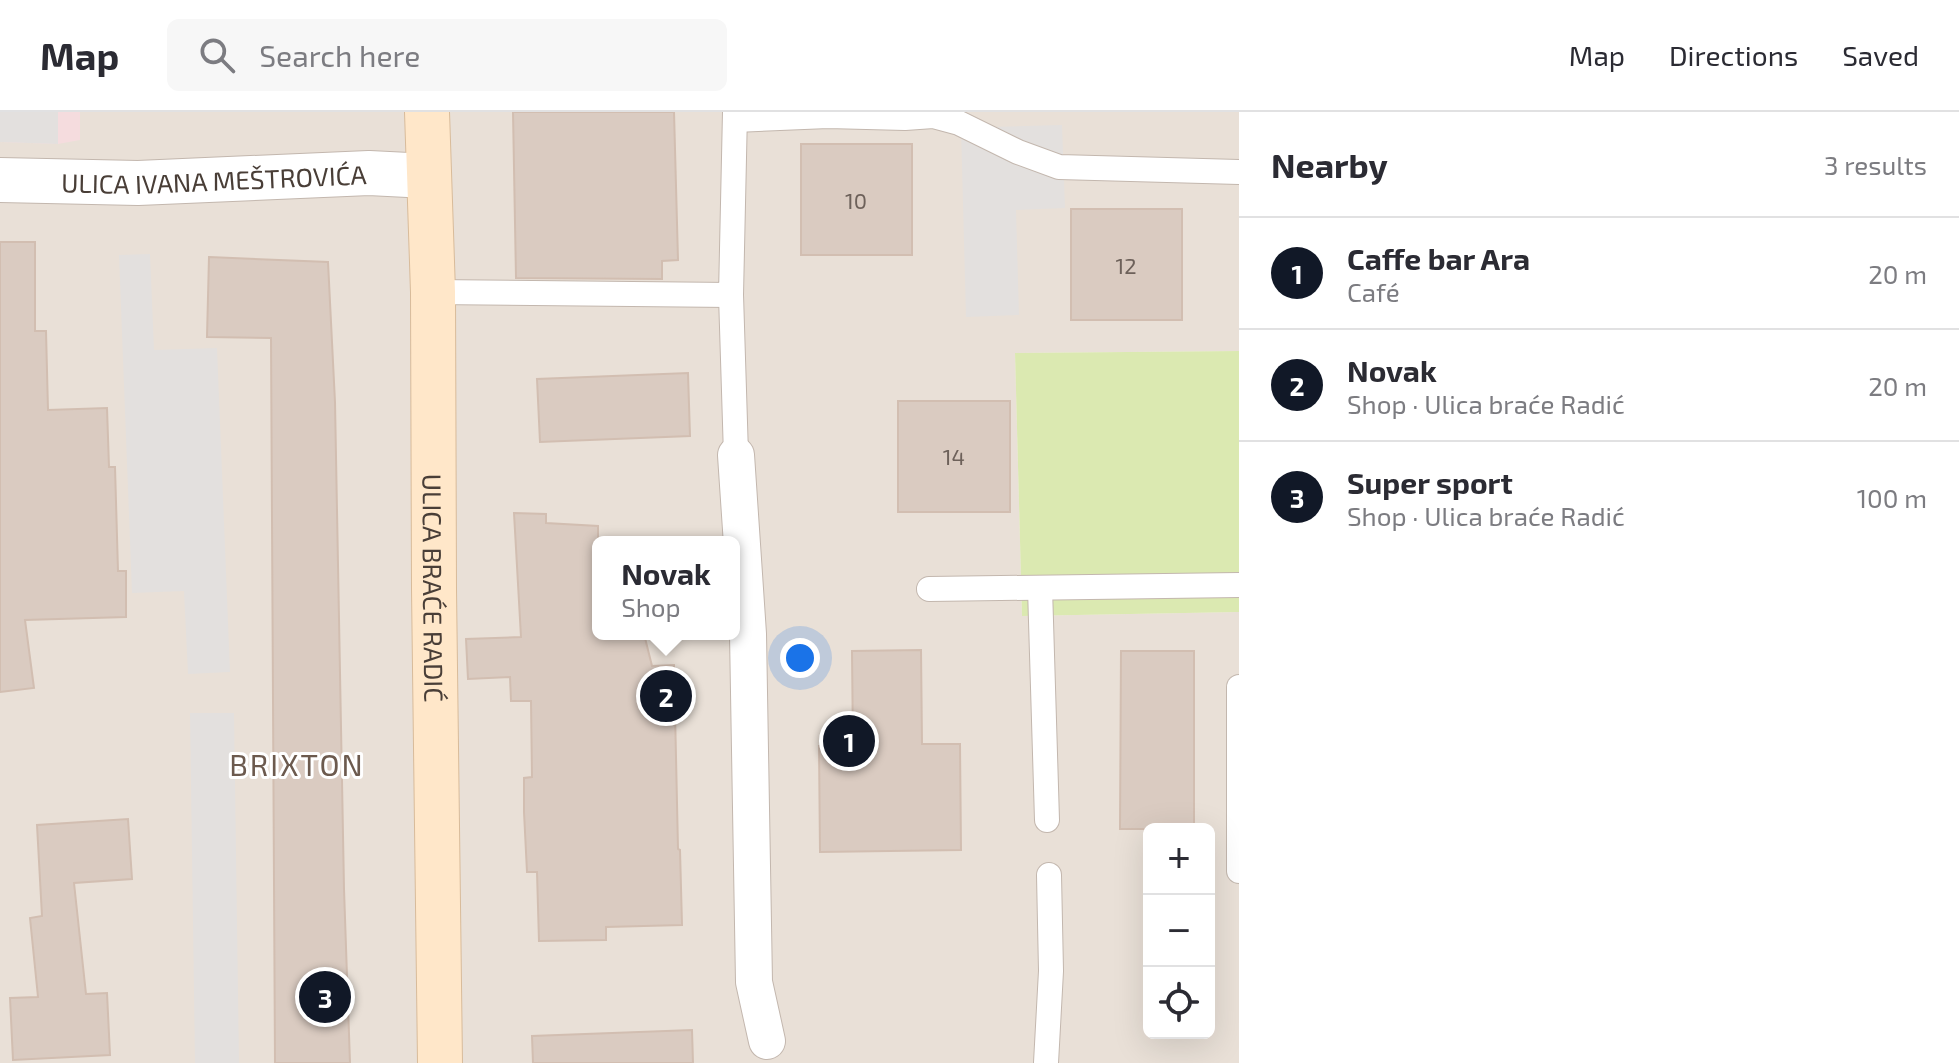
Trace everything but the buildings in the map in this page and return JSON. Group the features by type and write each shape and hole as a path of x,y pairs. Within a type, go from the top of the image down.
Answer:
{"main road":[{"name":"ULICA BRAĆE RADIĆ","path":"427,112 433,292 440,1063"}],"street":[{"name":"ULICA IVANA MEŠTROVIĆA","path":"0,180 138,183 369,173 428,176"},
{"path":"736,455 748,634 754,982 769,1052"}],"lane":[{"path":"736,455 731,295 735,116 933,116 959,123 1018,152 1059,167 1239,172"},
{"path":"433,292 731,295"},
{"path":"929,589 1239,585"},
{"path":"1040,588 1047,820"},
{"path":"1239,687 1239,871"},
{"path":"1046,1063 1051,971 1049,875"}],"shaded area":[{"path":"0,112 1239,112 1239,351 1015,353 1022,616 1239,612 1239,1063 0,1063"},
{"path":"0,112 80,112 80,140 58,144 0,142"},
{"path":"0,112 58,112 58,144 0,142"},
{"path":"1062,125 1065,208 1016,210 1019,315 966,317 961,128"},
{"path":"150,254 154,350 217,348 230,672 188,674 184,591 132,593 119,255"},
{"path":"190,713 234,713 239,1063 195,1063"}],"green space":[{"path":"1239,351 1239,612 1022,616 1015,353"}],"place":[{"name":"Novak","path":"666,696"},
{"name":"Caffe bar Ara","path":"849,741"},
{"name":"Super sport","path":"325,997"}],"district":[{"name":"BRIXTON","path":"297,764"}]}
